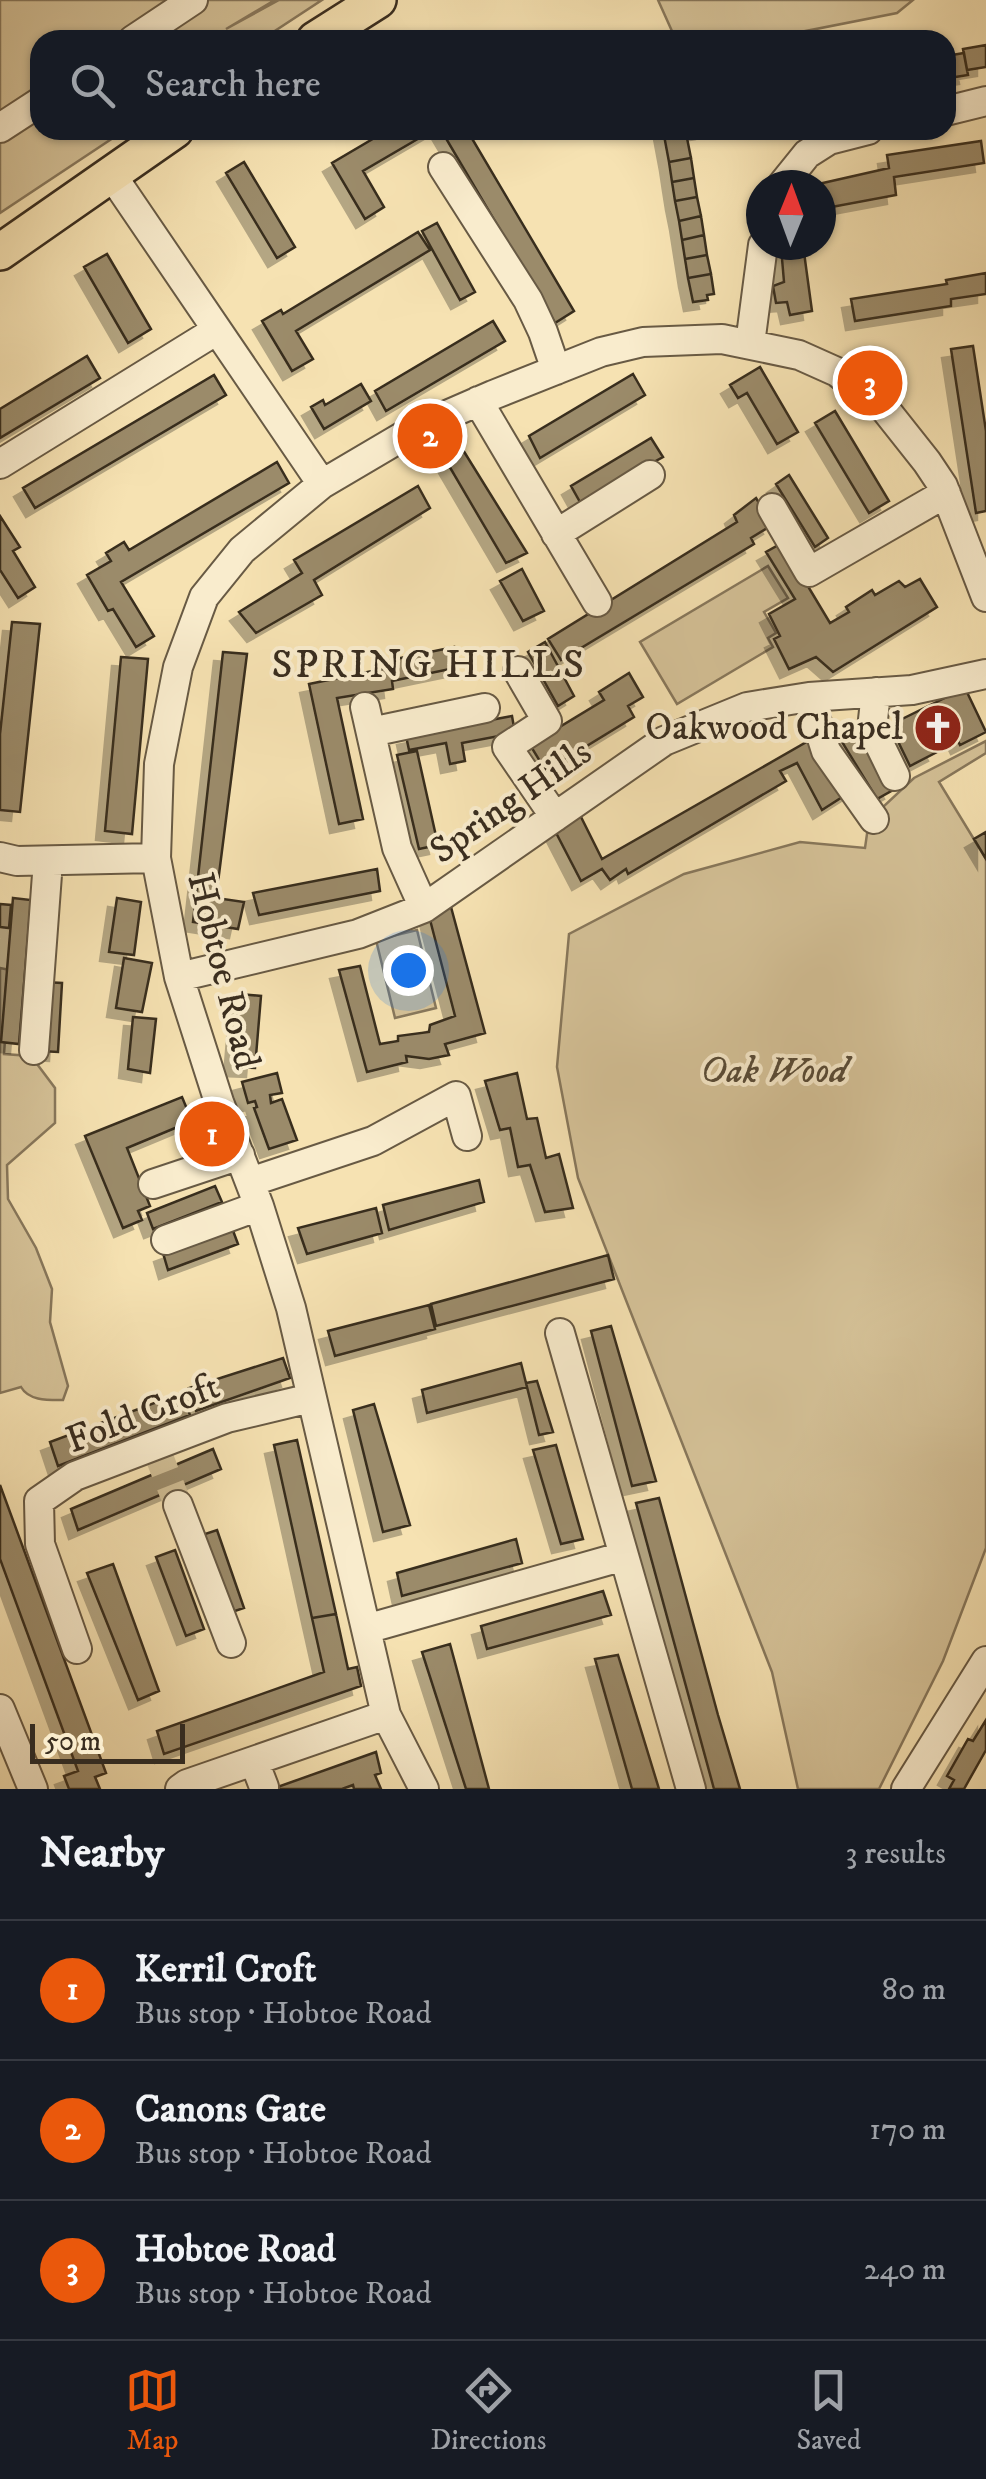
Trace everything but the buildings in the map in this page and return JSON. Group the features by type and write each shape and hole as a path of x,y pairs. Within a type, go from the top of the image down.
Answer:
{"main road":[{"path":"332,30 378,0"},
{"path":"0,252 160,140"}],"street":[{"path":"148,30 194,0"},
{"path":"956,108 986,101"},
{"path":"0,128 30,108"},
{"path":"795,170 808,154 829,140"},
{"path":"443,167 528,300 556,370"},
{"path":"111,174 322,484"},
{"path":"750,344 761,260"},
{"path":"0,464 218,330"},
{"name":"Hobtoe Road","path":"424,1789 386,1715 291,1308 179,977 156,858 159,764 178,667 204,597 242,550 322,484 417,428 602,352 643,342 722,340 799,355 837,372 885,409 946,493 979,558 986,597"},
{"path":"478,401 597,602"},
{"path":"556,534 650,475"},
{"path":"772,508 809,572 946,493"},
{"path":"518,671 548,721 507,747 554,817"},
{"name":"Spring Hills","path":"179,977 358,934 424,908 664,741 747,707 810,696 912,690 986,674"},
{"path":"876,692 872,729 896,776"},
{"path":"810,696 826,751 874,819"},
{"name":"Spring Hills","path":"424,908 397,848 368,719 484,708"},
{"path":"0,857 17,862 156,858"},
{"path":"34,1050 48,861"},
{"path":"166,1240 254,1194 373,1142 456,1096 467,1136"},
{"path":"152,1184 240,1155"},
{"path":"560,1333 691,1789"},
{"name":"Fold Croft","path":"77,1649 40,1544 39,1501 75,1476 227,1418 311,1398"},
{"path":"178,1505 231,1643"},
{"path":"366,1628 624,1556"},
{"path":"906,1789 986,1660"},
{"path":"0,1709 34,1789"},
{"path":"180,1789 187,1784 259,1774 386,1715"}],"green space":[{"path":"0,0 275,0 226,29 279,0 322,0 276,30 30,30 30,140 110,140 0,213"},
{"path":"658,0 913,0 897,13 811,30 672,30"},
{"path":"768,566 788,598 764,612 776,633 768,638 773,647 677,704 640,642"},
{"name":"Oak Wood","path":"986,741 986,753 939,782 986,859 986,1548 943,1661 879,1789 798,1789 772,1672 578,1178 557,1067 569,934 684,874 800,842 865,848 869,820 914,778"},
{"path":"417,930 436,1008 395,1018 376,940"},
{"path":"0,968 10,970 4,1054 31,1056 55,1088 55,1123 7,1165 8,1199 36,1248 52,1289 50,1322 68,1386 63,1400 34,1397 21,1387 0,1393"}],"tunnel":[{"path":"155,1446 178,1505"}],"place":[{"name":"Hobtoe Road","path":"870,383"},
{"name":"Canons Gate","path":"430,436"},
{"name":"Oakwood Chapel","path":"938,728"},
{"name":"Kerril Croft","path":"212,1134"}],"district":[{"name":"SPRING HILLS","path":"429,666"}]}
